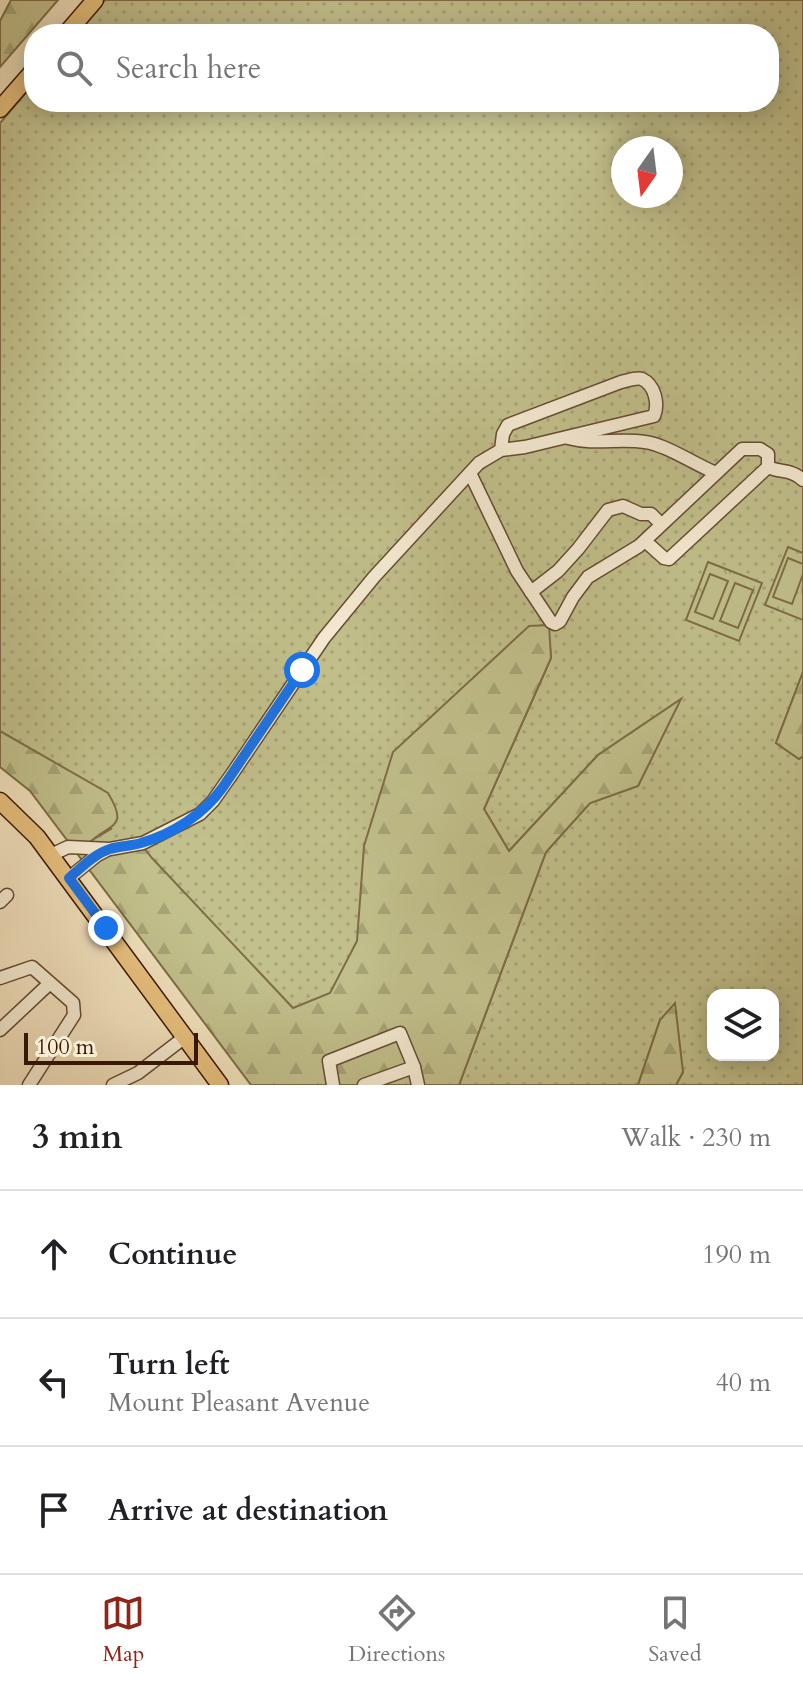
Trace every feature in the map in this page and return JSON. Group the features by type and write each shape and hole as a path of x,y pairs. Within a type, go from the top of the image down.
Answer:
{"main road":[{"path":"75,24 95,0"},
{"path":"0,109 24,81"},
{"path":"0,801 37,837 69,878 220,1085"}],"lane":[{"path":"51,855 68,847 110,849 143,843 200,814 213,801 324,638 374,577 479,463 501,450 654,416 657,408 654,393 642,379 632,379 517,421 508,425 503,434 501,450"},
{"path":"565,437 593,442 660,445 716,473"},
{"path":"470,473 517,571 555,624 588,577 639,546 742,449 760,449 768,454 768,467 669,559 645,541"},
{"path":"768,467 790,472 803,480"},
{"path":"531,592 558,571 608,510 623,506 641,514 651,514 661,524"},
{"path":"69,878 110,849"},
{"path":"0,978 32,967 73,1003 74,1015 29,1085"},
{"path":"0,1030 50,983"},
{"path":"333,1085 329,1061 400,1033 418,1085"},
{"path":"113,1085 138,1073 185,1037"},
{"path":"364,1085 414,1067"}],"green space":[{"path":"11,0 58,0 37,24 24,24 24,39 0,67 0,21"},
{"path":"105,0 803,0 803,672 776,743 799,759 803,756 803,1085 676,1085 683,1072 660,1020 638,1085 459,1085 546,852 590,803 638,786 680,700 598,755 509,851 484,809 551,658 548,625 529,627 352,951 353,980 299,1021 118,844 89,842 111,829 0,746 0,123 24,95 24,112 779,112 779,24 85,24"},
{"path":"788,547 803,553 803,620 765,605"},
{"path":"788,558 803,564 803,574 792,604 773,597"},
{"path":"708,562 762,583 739,641 686,620"},
{"path":"710,574 728,581 713,619 695,612"},
{"path":"735,583 753,590 738,628 720,621"},
{"path":"549,625 551,658 484,809 509,851 598,755 681,699 638,786 590,803 546,852 459,1085 251,1085 30,791 0,767 0,731 108,793 117,819 115,824 90,842 120,843 137,839 293,1008 330,993 357,941 364,846 393,752 529,626"},
{"path":"803,672 803,756 799,759 776,743"},
{"path":"675,1003 683,1072 676,1085 638,1085 660,1020"}],"route":[{"path":"106,928 69,878 110,849 143,843 200,814 223,787 302,670"}]}
